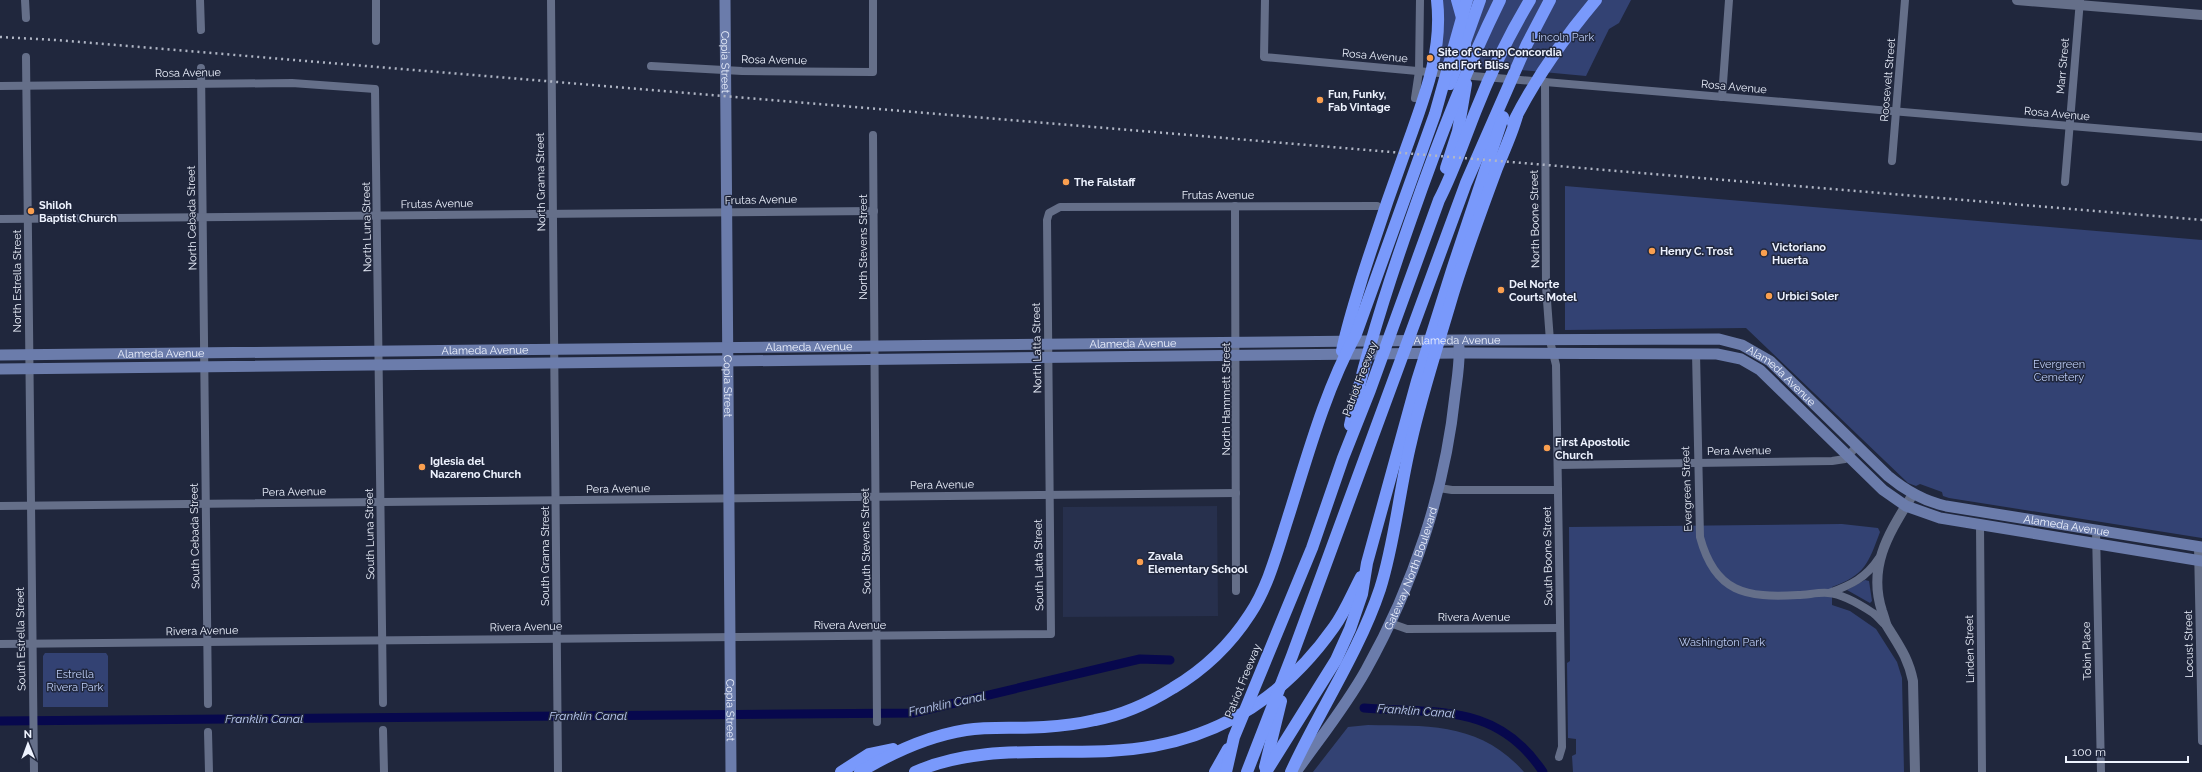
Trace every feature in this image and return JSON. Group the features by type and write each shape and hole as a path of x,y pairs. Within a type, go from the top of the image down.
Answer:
{"highway":[{"path":"1341,362 1346,332 1372,245 1428,86 1435,59 1438,24 1437,0"},
{"path":"1439,200 1458,131 1466,84 1464,25 1457,0"},
{"path":"860,772 929,738 966,730 1070,725 1123,713 1167,692 1208,663 1226,646 1257,601 1276,555 1330,389 1341,362 1356,334 1436,114 1467,0"},
{"path":"1436,114 1449,88 1480,0"},
{"path":"1343,458 1359,382 1384,295 1429,165 1474,51 1500,0"},
{"name":"Patriot Freeway","path":"1226,772 1234,737 1312,548 1343,458 1370,390 1439,200 1452,174 1513,29 1530,0"},
{"path":"1247,772 1390,393 1466,184 1527,44 1550,0"},
{"path":"1478,192 1531,90 1555,53 1596,0"},
{"path":"1265,772 1336,660 1350,629 1362,594 1367,563 1478,192 1505,112 1509,85"},
{"path":"1291,772 1310,731 1367,621 1379,590 1388,562 1422,382 1498,167 1512,136 1517,116"},
{"path":"915,772 951,760 989,754 1109,751 1159,745 1184,740 1231,721 1271,696 1312,656 1335,626 1367,563"},
{"path":"1265,772 1292,656"},
{"path":"1215,772 1234,737"},
{"path":"841,772 869,754 888,749 906,748"}],"main road":[{"name":"Copia Street","path":"725,0 732,636 731,772"},
{"name":"Alameda Avenue","path":"0,355 1047,346 1459,340 1550,341 1711,339 1742,345 1770,361 1888,476 1913,494 1926,501 1946,506 2200,547"},
{"name":"Gateway North Boulevard","path":"1296,772 1349,698 1390,623 1422,544 1439,488 1453,413 1459,340"},
{"name":"Alameda Avenue","path":"0,369 204,368 1459,353 1696,353 1734,357 1754,367 1883,490 1906,506 1928,515 1980,525 2200,560"}],"street":[{"path":"25,0 26,18"},
{"path":"200,0 201,30"},
{"path":"376,0 376,42"},
{"name":"North Grama Street","path":"551,0 554,363"},
{"name":"Rosa Avenue","path":"651,66 726,70 873,72 873,0"},
{"name":"Rosa Avenue","path":"1265,0 1264,57 2202,137"},
{"path":"1415,98 1419,71 1420,0"},
{"path":"1722,97 1729,0"},
{"name":"Roosevelt Street","path":"1892,161 1905,0"},
{"path":"2017,0 2080,3 2202,16"},
{"name":"Marr Street","path":"2065,182 2080,3"},
{"name":"North Estrella Street","path":"26,56 30,506"},
{"name":"North Cebada Street","path":"201,68 204,368"},
{"name":"North Boone Street","path":"1545,82 1546,287 1550,341 1554,354"},
{"name":"Rosa Avenue","path":"0,86 292,83 376,89"},
{"name":"North Luna Street","path":"376,89 380,365"},
{"name":"North Stevens Street","path":"873,135 873,359"},
{"name":"North Hammett Street","path":"1235,206 1236,591"},
{"name":"Frutas Avenue","path":"1060,208 1377,206"},
{"name":"North Latta Street","path":"1050,495 1047,358 1047,220 1049,213 1060,208"},
{"name":"Frutas Avenue","path":"0,219 874,211"},
{"name":"Evergreen Street","path":"1696,353 1697,463 1700,537 1708,560 1723,579 1733,588 1746,594 1762,596 1828,593 1845,587 1870,573 1879,558"},
{"name":"South Boone Street","path":"1554,354 1558,465 1562,747 1559,757"},
{"name":"South Stevens Street","path":"873,359 878,636 877,722"},
{"name":"South Grama Street","path":"554,363 558,772"},
{"name":"South Luna Street","path":"380,365 381,640 383,703"},
{"name":"South Cebada Street","path":"204,368 208,704"},
{"path":"1848,456 1857,446"},
{"name":"Pera Avenue","path":"1558,465 1832,461 1843,460 1848,456"},
{"path":"1439,488 1452,490 1558,490"},
{"name":"Pera Avenue","path":"0,506 1236,493"},
{"path":"1913,494 1885,542 1879,558 1877,588 1887,626 1906,655 1911,674 1915,772"},
{"name":"South Latta Street","path":"1050,495 1051,634"},
{"name":"South Estrella Street","path":"30,506 34,772"},
{"name":"Linden Street","path":"1980,525 1982,772"},
{"name":"Tobin Place","path":"2096,530 2100,772"},
{"name":"Locust Street","path":"2200,547 2202,741"},
{"name":"Evergreen Street","path":"1828,593 1860,605 1874,614 1887,626"},
{"name":"Rivera Avenue","path":"1390,623 1406,629 1560,628"},
{"name":"Rivera Avenue","path":"0,644 1051,634"},
{"path":"383,730 384,772"},
{"path":"208,732 209,772"}],"shaded area":[{"name":"Zavala Elementary School","path":"1217,506 1218,616 1063,617 1063,507"}],"green space":[{"name":"Lincoln Park","path":"1434,0 1631,0 1619,23 1609,29 1586,76 1432,62"},
{"name":"Evergreen Cemetery","path":"1565,186 2202,240 2202,538 1949,498 1943,496 1942,492 1920,484 1916,486 1908,483 1746,328 1565,330"},
{"name":"Washington Park","path":"1842,524 1878,528 1880,532 1868,560 1859,573 1843,583 1832,587 1832,605 1850,611 1876,629 1897,662 1902,678 1904,772 1573,772 1572,756 1576,754 1576,739 1568,738 1567,663 1570,661 1569,527"},
{"path":"1865,580 1869,581 1872,601 1870,603 1847,590"},
{"name":"Estrella Rivera Park","path":"45,653 106,653 108,656 108,707 43,707 43,656"},
{"path":"1368,725 1432,727 1471,735 1490,744 1507,756 1524,772 1313,772 1348,727"}],"waterway":[{"name":"Franklin Canal","path":"0,721 913,713 1140,659 1170,660"},
{"name":"Franklin Canal","path":"1364,708 1440,712 1463,716 1485,723 1506,733 1525,749 1543,772"}],"railway":[{"path":"0,37 56,40 2202,220"}],"place":[{"name":"Site of Camp Concordia and Fort Bliss","path":"1430,58"},
{"name":"Fun, Funky, Fab Vintage","path":"1320,100"},
{"name":"The Falstaff","path":"1066,182"},
{"name":"Shiloh Baptist Church","path":"31,211"},
{"name":"Henry C. Trost","path":"1652,251"},
{"name":"Victoriano Huerta","path":"1764,253"},
{"name":"Del Norte Courts Motel","path":"1501,290"},
{"name":"Urbici Soler","path":"1769,296"},
{"name":"First Apostolic Church","path":"1547,448"},
{"name":"Iglesia del Nazareno Church","path":"422,467"},
{"name":"Zavala Elementary School","path":"1140,562"}]}
